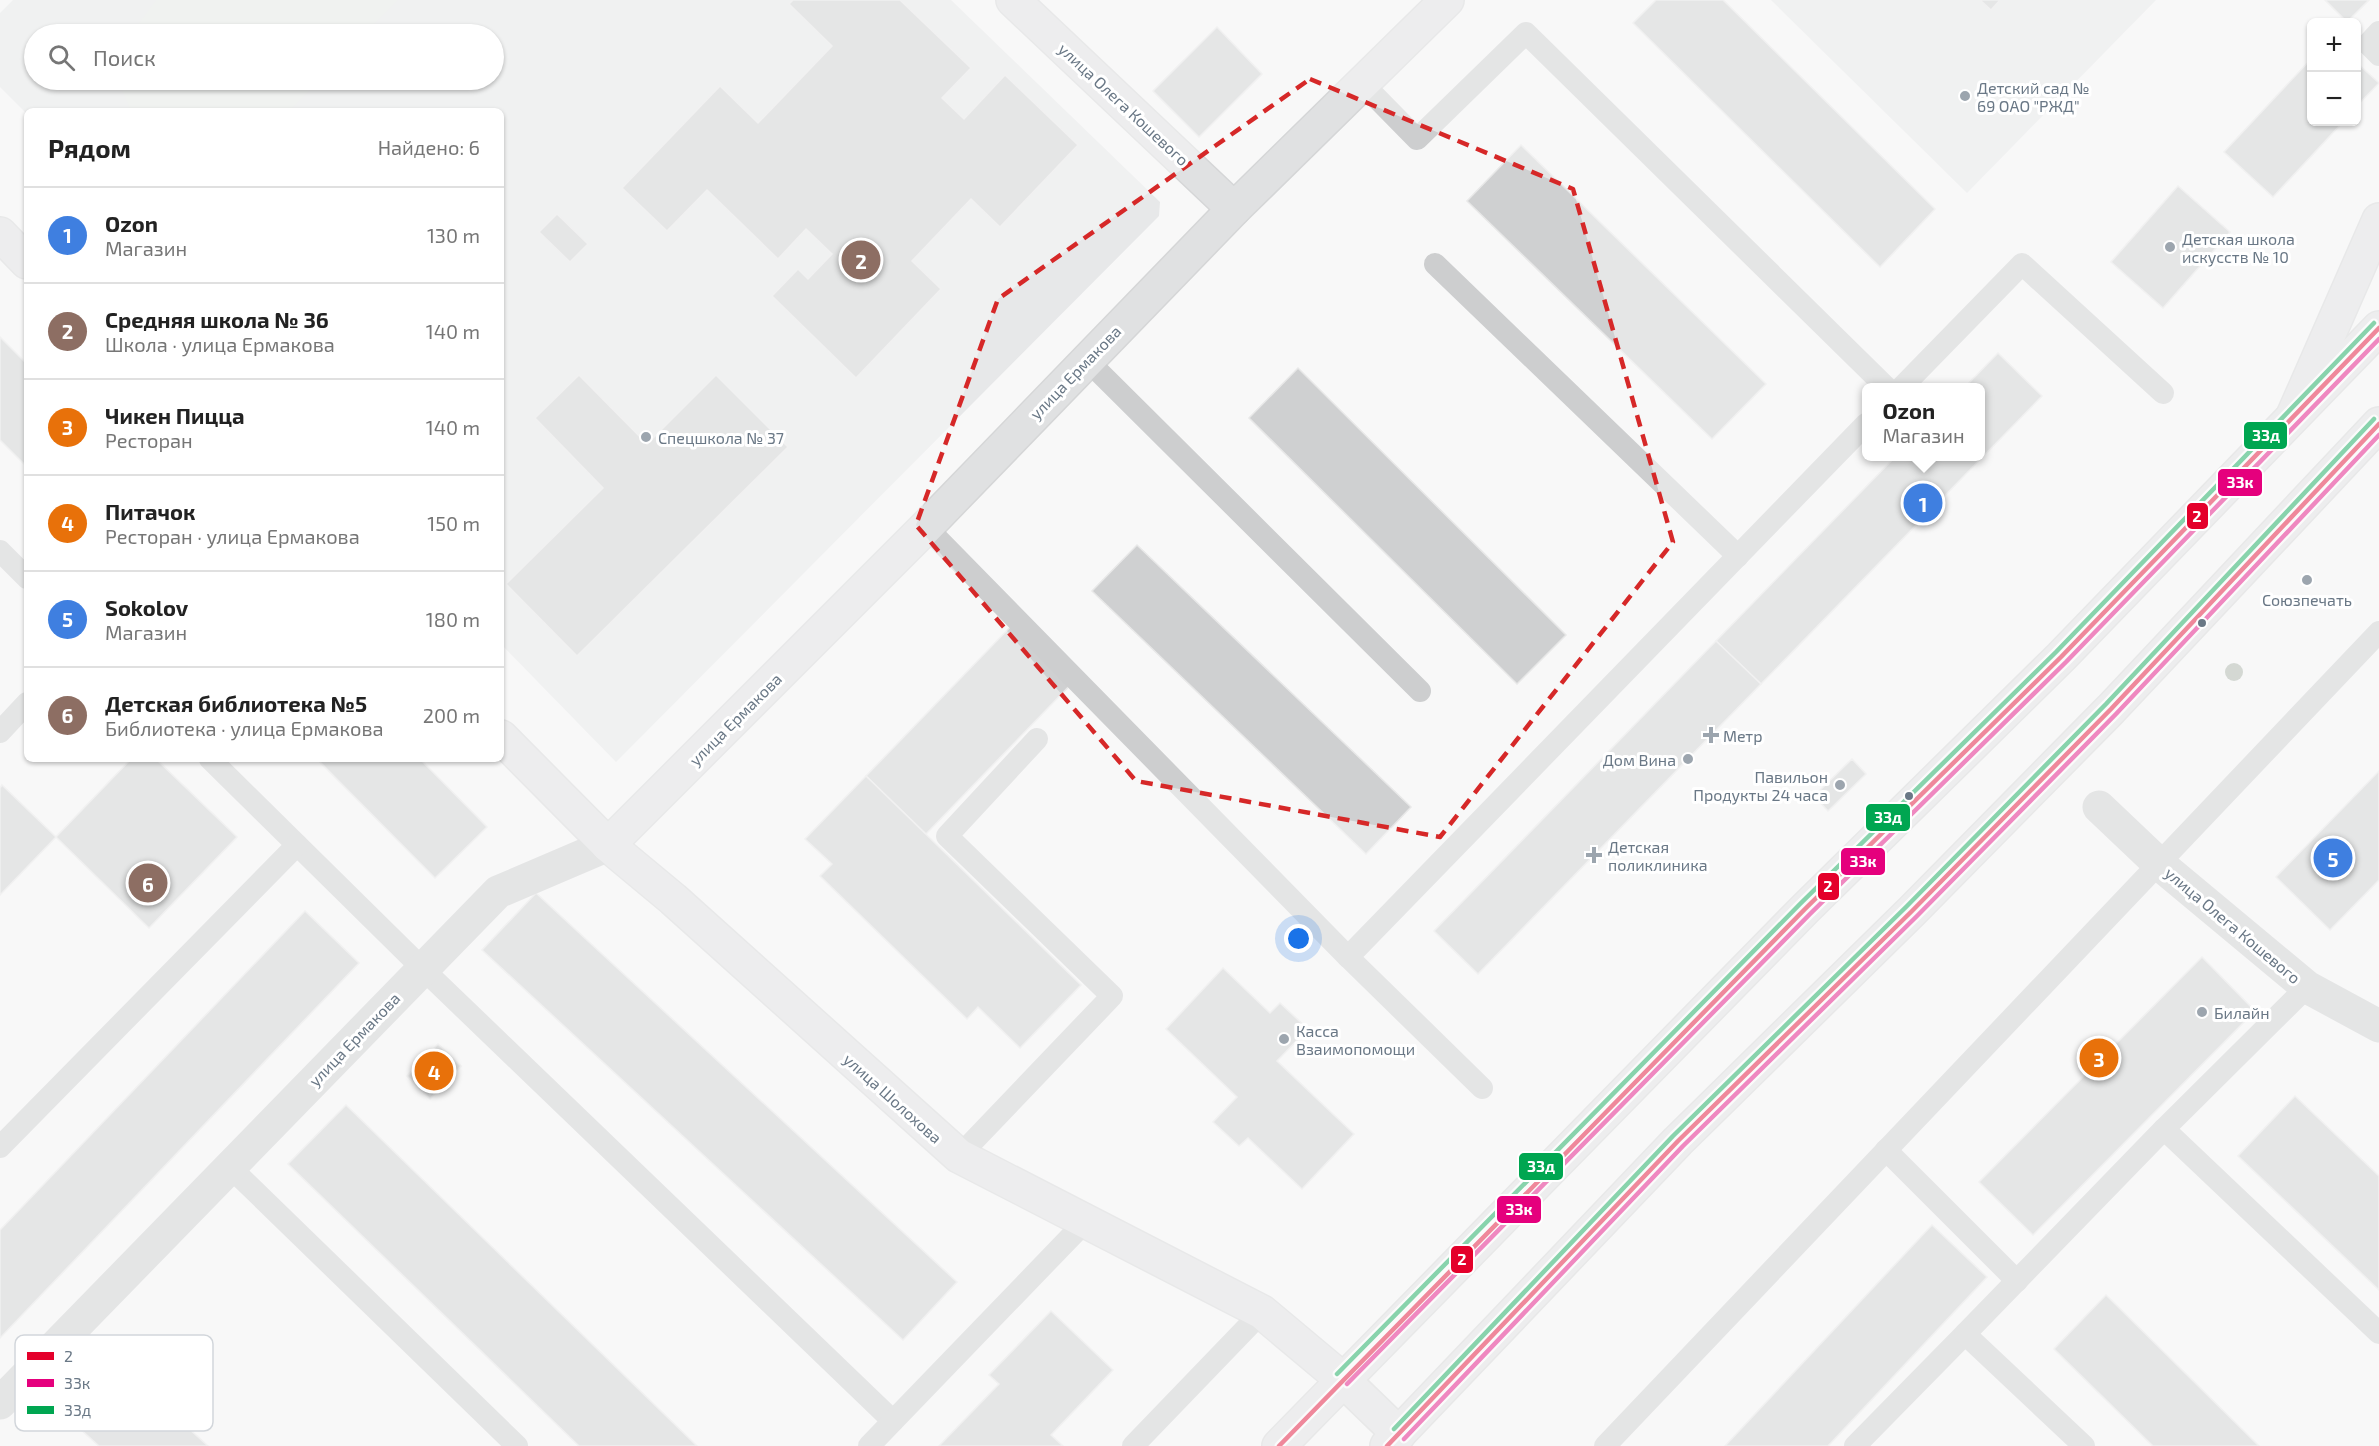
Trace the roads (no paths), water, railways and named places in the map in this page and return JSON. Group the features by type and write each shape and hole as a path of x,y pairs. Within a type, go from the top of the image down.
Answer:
{"main road":[{"name":"улица Олега Кошевого","path":"1013,0 1234,209"},
{"name":"улица Ермакова","path":"608,845 926,527 1234,209 1447,0"},
{"path":"2292,417 2379,220"},
{"path":"0,234 24,258"},
{"path":"1279,1446 1342,1379 1805,909 2061,657 2379,328"},
{"path":"1400,1442 1678,1141 1912,911 2111,709 2373,436"},
{"name":"улица Шолохова","path":"504,740 608,845 673,899 959,1156 1262,1312 1342,1379 1400,1442"}],"street":[{"name":"улица Олега Кошевого","path":"2099,807 2158,863 2307,987 2379,1026"},
{"name":"улица Ермакова","path":"66,1335 498,892 608,845"},
{"name":"улица Ермакова","path":"0,1403 15,1388"}],"lane":[{"path":"2379,32 2368,44 2379,55"},
{"path":"1362,83 1417,139 1526,33 1883,383"},
{"path":"1435,264 1738,556"},
{"path":"1905,383 2022,264 2163,393"},
{"path":"1086,360 1420,691"},
{"path":"1348,957 1862,427"},
{"path":"926,527 1348,957 1482,1088"},
{"path":"0,551 24,575"},
{"path":"1605,1446 2379,632"},
{"path":"0,732 24,707"},
{"path":"959,1156 1112,996 947,836 1036,739"},
{"path":"213,762 423,969 893,1421"},
{"path":"0,1147 297,845"},
{"path":"1855,1446 2164,1129 2307,987"},
{"path":"2164,1129 2379,1333"},
{"path":"1886,1150 2017,1281"},
{"path":"230,1167 517,1446"},
{"path":"869,1446 1086,1221"},
{"path":"1133,1446 1262,1312"},
{"path":"1965,1334 2084,1446"}],"place":[{"name":"Детский сад № 69 ОАО \"РЖД\"","path":"1965,96"},
{"name":"Детская школа искусств № 10","path":"2170,247"},
{"name":"Средняя школа № 36","path":"861,260"},
{"name":"Спецшкола № 37","path":"646,437"},
{"name":"Ozon","path":"1923,503"},
{"name":"Союзпечать","path":"2307,580"},
{"name":"Метр","path":"1711,735"},
{"name":"Дом Вина","path":"1688,759"},
{"name":"Павильон Продукты 24 часа","path":"1840,785"},
{"name":"Детская поликлиника","path":"1594,855"},
{"name":"Sokolov","path":"2333,858"},
{"name":"Детская библиотека №5","path":"148,883"},
{"name":"Билайн","path":"2202,1012"},
{"name":"Касса Взаимопомощи","path":"1284,1039"},
{"name":"Чикен Пицца","path":"2099,1058"},
{"name":"Питачок","path":"434,1071"}]}
